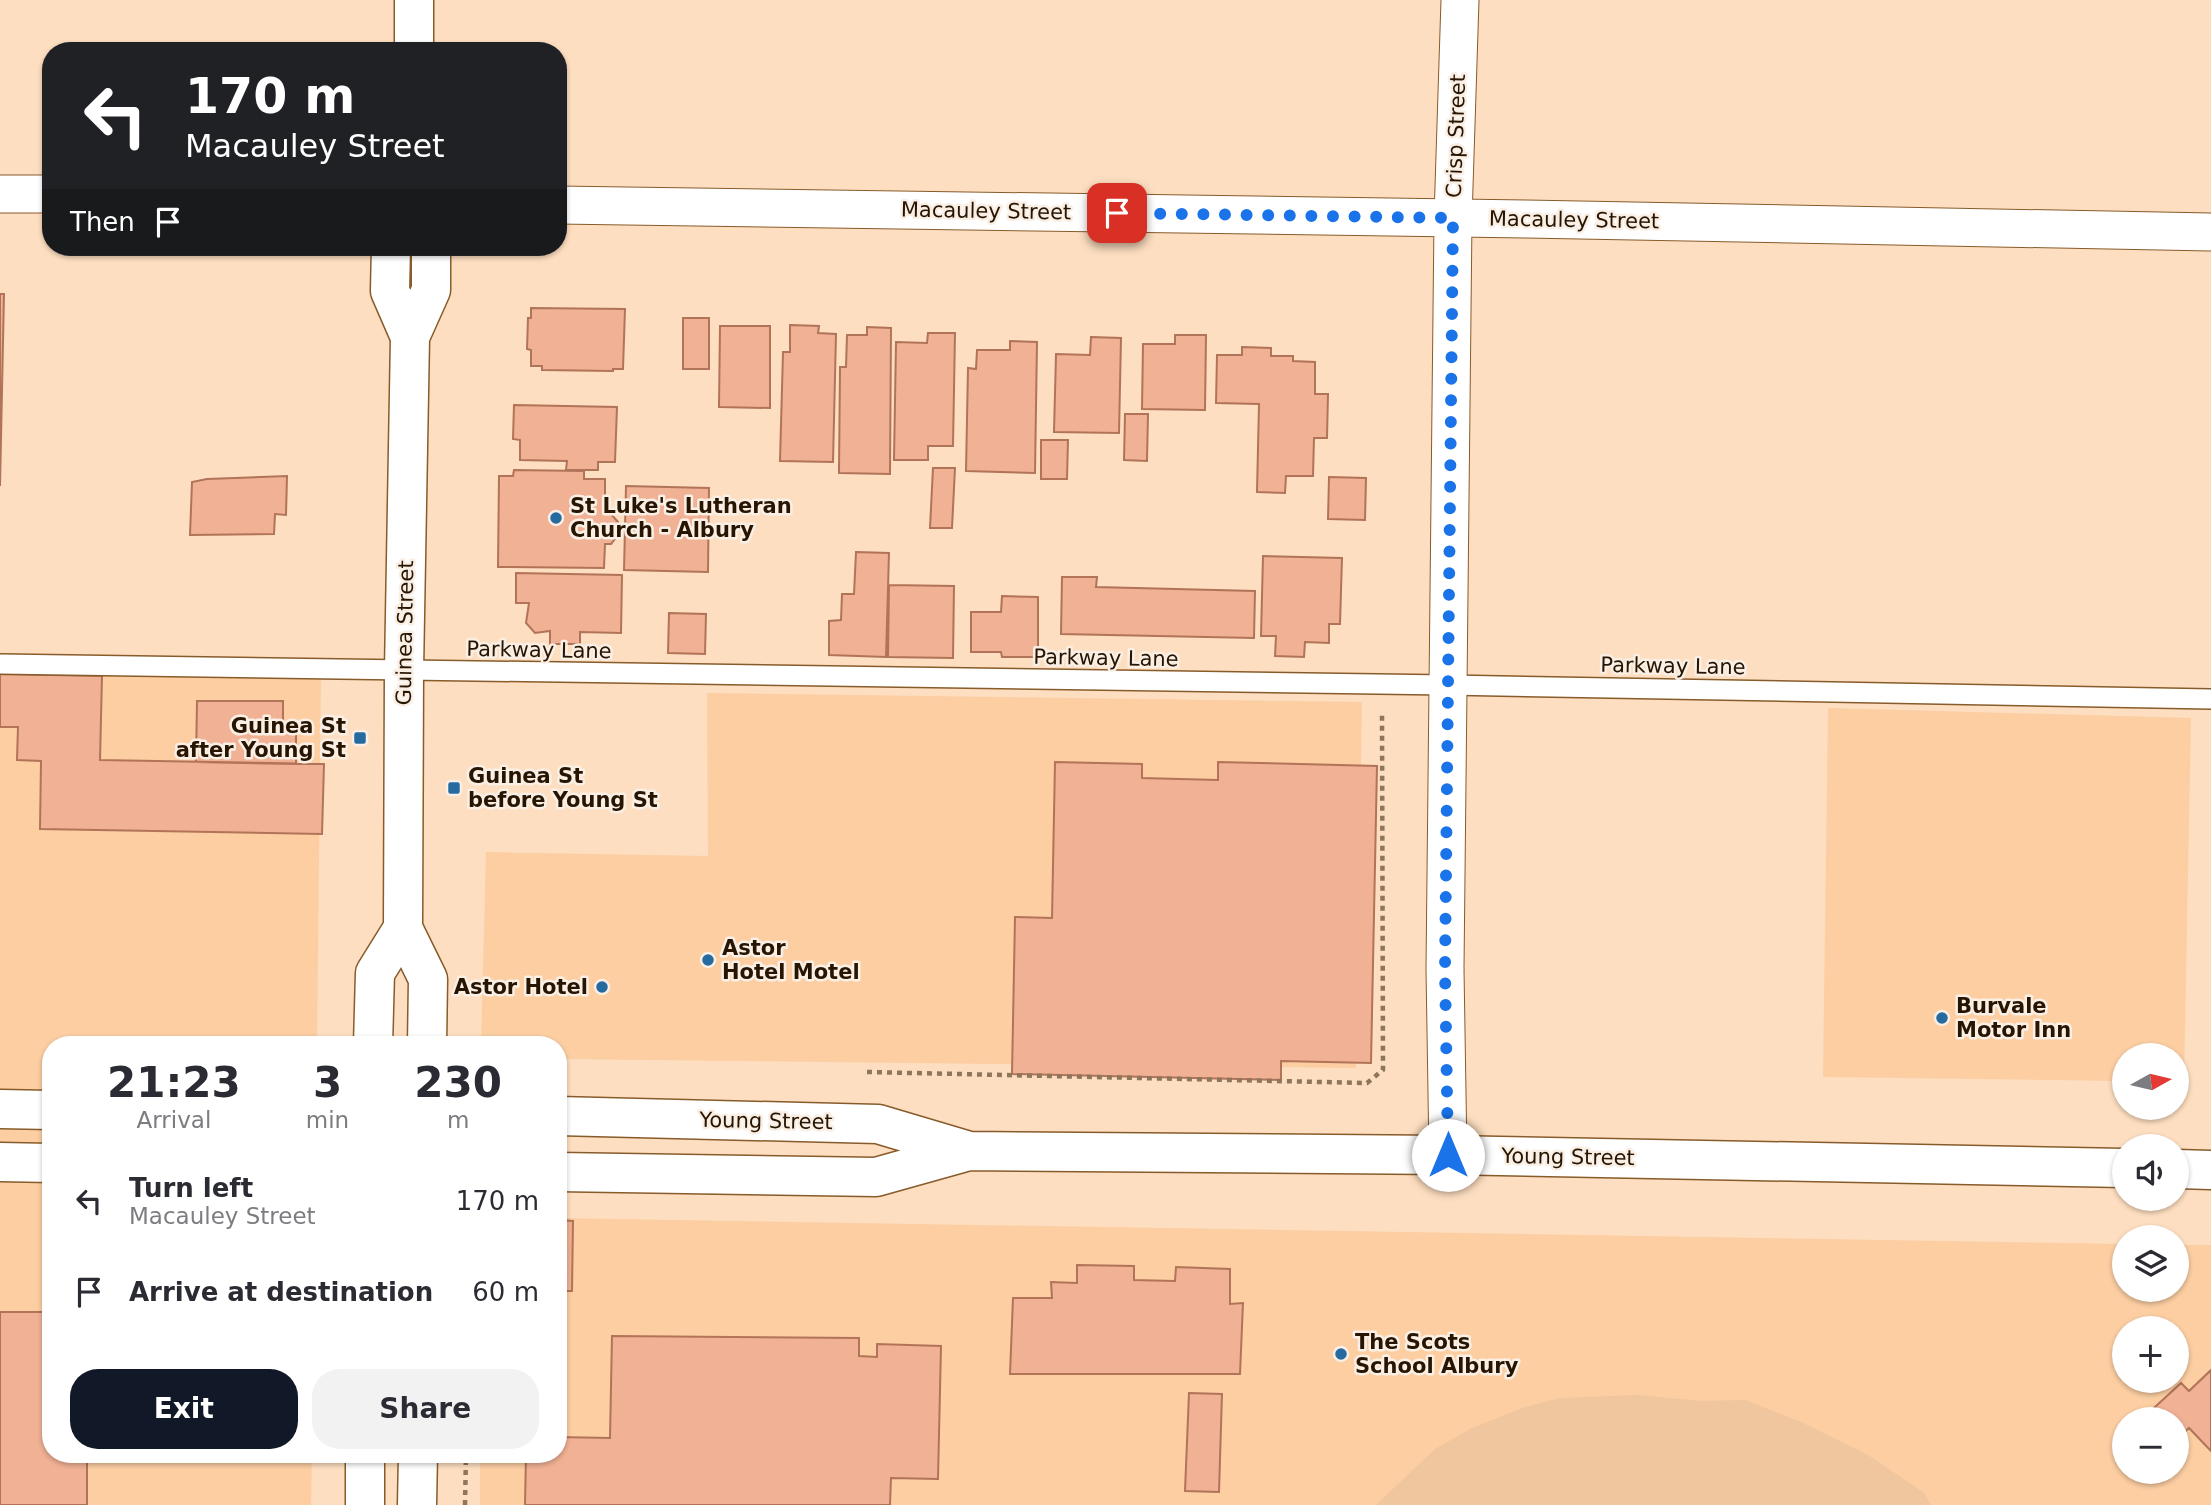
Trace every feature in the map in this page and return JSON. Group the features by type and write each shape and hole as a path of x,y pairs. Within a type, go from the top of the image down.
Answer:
{"main road":[{"path":"414,0 414,42"},
{"name":"Guinea Street","path":"391,256 390,290 411,337"},
{"name":"Guinea Street","path":"427,1036 428,979 403,928 404,671 411,337 431,290 431,256"},
{"path":"373,1036 375,974 403,928"},
{"path":"0,1109 42,1110"},
{"name":"Young Street","path":"567,1116 878,1124 969,1151 1448,1155 2112,1168"},
{"name":"Young Street","path":"567,1172 876,1177 969,1151"},
{"path":"0,1162 42,1163"},
{"path":"2189,1169 2211,1170"},
{"path":"365,1463 365,1505"},
{"path":"417,1505 418,1463"}],"street":[{"name":"Crisp Street","path":"1448,1155 1445,969 1453,218 1460,0"},
{"path":"0,194 42,194"},
{"name":"Macauley Street","path":"567,205 2211,232"}],"lane":[{"name":"Parkway Lane","path":"0,663 2211,699"}],"path":[{"path":"867,1072 1367,1083 1382,1070 1382,684"},
{"path":"466,1463 466,1505"}],"shaded area":[{"path":"0,670 321,677 317,1036 42,1036 42,1463 312,1463 311,1505 0,1505"},
{"path":"707,693 1362,702 1356,1068 567,1059 567,1036 481,1036 486,852 708,856"},
{"path":"1828,708 2191,718 2185,1043 2112,1043 2112,1081 1823,1077"},
{"name":"The Scots School Albury","path":"567,1218 2112,1244 2112,1302 2189,1302 2189,1245 2211,1245 2211,1505 480,1505 480,1463 567,1463"},
{"path":"1638,1395 1702,1401 1745,1400 1801,1422 1868,1455 1923,1492 1931,1505 1376,1505 1435,1449 1470,1429 1525,1407 1560,1398"}],"building":[{"path":"0,294 4,294 0,486"},
{"path":"531,308 625,309 623,369 542,370 542,366 531,366 531,350 527,349"},
{"path":"683,318 709,318 709,369 683,369"},
{"path":"790,325 819,326 818,333 836,334 833,462 780,461 783,352 790,352"},
{"path":"720,326 770,326 770,408 719,407"},
{"path":"867,327 891,328 890,474 839,473 840,367 846,367 847,335 867,335"},
{"path":"928,333 955,333 953,446 928,446 928,460 894,460 896,342 927,343"},
{"path":"1175,335 1206,335 1205,410 1142,409 1143,344 1175,344"},
{"path":"1091,337 1121,338 1119,433 1054,432 1056,354 1090,355"},
{"path":"1010,341 1037,342 1035,473 966,471 968,368 976,369 977,350 1010,350"},
{"path":"1242,347 1271,348 1271,356 1293,356 1293,361 1315,362 1315,394 1328,394 1327,438 1314,438 1313,476 1286,476 1285,493 1257,492 1259,404 1216,403 1217,355 1242,355"},
{"path":"514,405 617,407 615,462 598,462 598,470 566,470 567,461 520,460 520,440 513,439"},
{"path":"1125,414 1148,414 1147,461 1124,460"},
{"path":"1041,440 1068,440 1067,479 1041,479"},
{"path":"933,468 955,468 952,528 930,528"},
{"name":"St Luke's Lutheran Church - Albury","path":"514,470 584,471 584,479 605,479 605,514 611,514 618,522 618,535 611,544 605,544 604,568 498,567 499,476 513,476"},
{"path":"287,476 286,515 275,514 274,534 190,535 192,482"},
{"path":"1329,477 1366,478 1365,520 1328,519"},
{"path":"626,486 709,488 708,572 624,570"},
{"path":"856,552 889,553 886,657 829,655 829,621 841,620 842,594 854,594"},
{"path":"1263,556 1342,558 1340,624 1329,624 1329,643 1305,642 1304,657 1275,656 1276,636 1261,636"},
{"path":"516,573 622,575 621,633 580,632 580,644 550,644 550,631 535,633 526,623 529,603 516,603"},
{"path":"1062,577 1097,577 1096,587 1255,591 1254,638 1061,634"},
{"path":"889,585 954,586 953,658 888,657"},
{"path":"1002,596 1038,597 1038,657 1002,657 1001,652 971,652 971,612 1001,612"},
{"path":"669,613 706,614 705,654 668,653"},
{"path":"0,674 102,676 100,760 324,764 322,834 40,829 41,761 17,760 18,727 0,727"},
{"path":"197,701 283,701 283,726 296,726 296,764 196,762"},
{"path":"1055,762 1142,764 1142,778 1218,780 1218,762 1377,766 1371,1063 1281,1061 1281,1080 1012,1074 1015,917 1052,918"},
{"path":"567,1221 573,1221 572,1291 567,1291"},
{"path":"1077,1265 1134,1266 1134,1280 1175,1281 1176,1267 1230,1269 1230,1304 1243,1303 1240,1374 1010,1374 1013,1298 1052,1298 1051,1282 1077,1283"},
{"path":"0,1312 42,1312 42,1463 87,1463 87,1505 0,1505"},
{"path":"612,1336 859,1338 859,1356 877,1357 877,1344 941,1346 938,1479 891,1478 890,1505 525,1505 526,1463 567,1463 567,1437 610,1438"},
{"path":"2211,1370 2211,1451 2189,1428 2189,1407 2155,1407 2170,1393 2189,1391"},
{"path":"1189,1393 1222,1394 1219,1492 1185,1491"}],"place":[{"name":"St Luke's Lutheran Church - Albury","path":"556,518"},
{"name":"Guinea St after Young St","path":"360,738"},
{"name":"Guinea St before Young St","path":"454,788"},
{"name":"Astor Hotel Motel","path":"708,960"},
{"name":"Astor Hotel","path":"602,987"},
{"name":"Burvale Motor Inn","path":"1942,1018"},
{"name":"The Scots School Albury","path":"1341,1354"}],"route":[{"path":"1117,213 1453,218 1445,969 1448,1155"}]}
